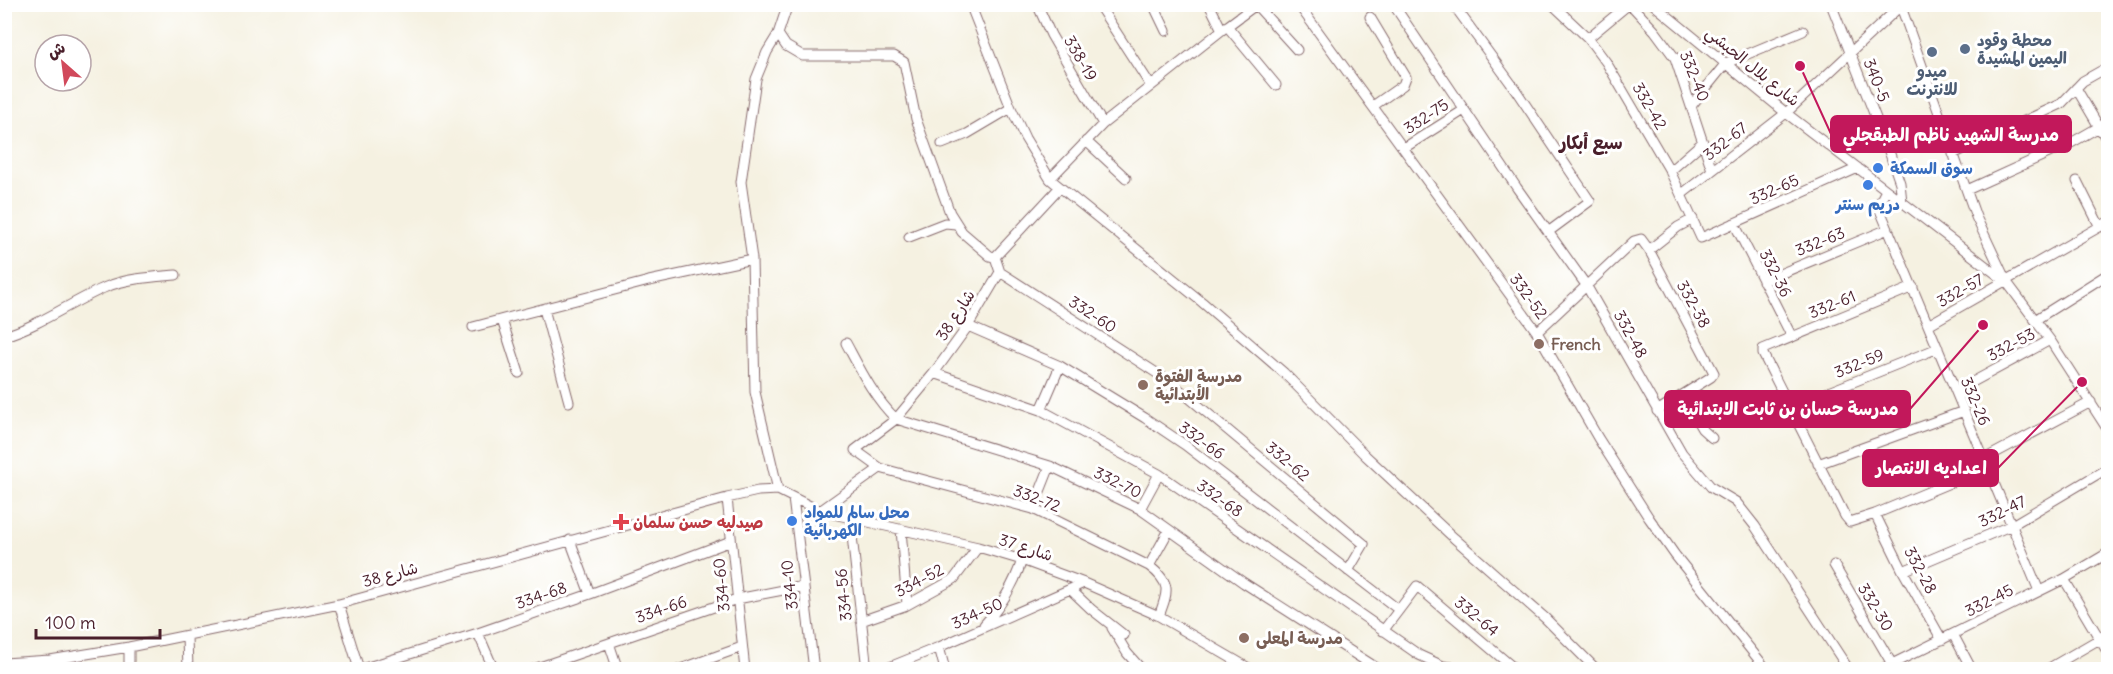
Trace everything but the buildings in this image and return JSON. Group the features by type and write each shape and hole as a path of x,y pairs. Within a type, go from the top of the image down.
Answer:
{"street":[{"path":"777,490 755,392 752,260 741,182 756,79 788,4"},
{"path":"970,4 1011,108 1025,138 1050,179 1202,302 1284,373 1365,456 1545,618 1597,669"},
{"name":"338-19","path":"1037,4 1051,35 1103,124"},
{"path":"1098,4 1151,86"},
{"path":"1209,4 1225,28 1276,85"},
{"name":"332-52","path":"1298,4 1537,332 1598,438 1675,555 1767,669"},
{"name":"332-48","path":"1393,4 1586,285 1682,453 1712,488 1736,502 1755,526 1849,669"},
{"path":"1453,4 1515,89 1590,201 1548,232"},
{"name":"332-42","path":"1552,4 1588,38 1628,97 1682,194 1701,237"},
{"path":"1588,38 1629,4"},
{"name":"332-40","path":"1629,4 1655,31 1675,58 1712,170"},
{"name":"شارع بلال الحبشي","path":"1653,4 1786,113 2006,281"},
{"name":"340-5","path":"1831,4 1900,183 1902,202"},
{"path":"1155,5 1166,32"},
{"path":"1050,179 1103,124 1257,5 1297,50"},
{"path":"1902,5 1976,217 2006,281 2050,340 2109,430"},
{"name":"332-67","path":"1682,194 1786,113 1902,5"},
{"path":"1370,17 1406,77 1403,85 1373,106"},
{"path":"1692,105 1726,63 1803,31"},
{"path":"777,34 786,46 802,56 894,56 904,63 911,104 920,135 946,205 956,224 969,239 990,256 995,257"},
{"path":"1953,154 2061,104 2083,81 2109,67"},
{"path":"2076,88 2109,142"},
{"path":"942,144 967,134 1011,108"},
{"name":"332-75","path":"1404,148 1464,110"},
{"path":"1967,190 2071,143 2099,127"},
{"path":"1086,141 1125,178"},
{"path":"1670,171 1703,142"},
{"name":"332-65","path":"1701,237 1858,168"},
{"path":"2077,181 2104,225"},
{"path":"995,257 1060,187"},
{"name":"332-26","path":"1886,190 1879,204 1888,229 2039,591"},
{"path":"1537,332 1637,239 1641,239 1649,250 1678,227 1693,219"},
{"path":"909,237 945,223 956,224"},
{"name":"332-36","path":"1734,223 1792,337"},
{"name":"332-57","path":"1928,325 2104,225"},
{"name":"332-63","path":"1763,280 1888,229"},
{"name":"332-38","path":"1649,250 1714,373 1682,395"},
{"path":"995,257 1000,272"},
{"path":"473,327 649,281 752,260"},
{"name":"شارع 38","path":"855,450 896,419 934,373 968,326 1000,272"},
{"name":"332-60","path":"1000,272 1170,381"},
{"path":"2035,320 2109,274"},
{"path":"4,336 42,322 69,305 109,286 140,279 176,275"},
{"name":"332-61","path":"1791,407 1765,358 1763,349 1913,287"},
{"path":"544,309 568,402"},
{"path":"502,320 519,373"},
{"name":"332-66","path":"968,326 1060,366 1185,445 1399,610"},
{"name":"332-53","path":"1956,391 2050,340"},
{"path":"846,343 877,396 896,419"},
{"name":"332-59","path":"1791,407 1938,348"},
{"path":"1041,410 1060,366"},
{"name":"332-68","path":"934,373 1041,410 1159,474 1419,655 1443,666 1475,669"},
{"name":"332-62","path":"1170,381 1364,544 1347,571"},
{"path":"1657,411 1682,395 1702,429 1712,438"},
{"path":"1791,407 1818,464 1850,522 1875,514 1986,463 2091,402"},
{"path":"1818,464 1964,411"},
{"name":"332-70","path":"896,419 1050,466 1140,509 1244,583 1380,669"},
{"name":"332-72","path":"855,450 880,468 1033,509 1149,566 1161,575 1166,586 1167,596 1159,616"},
{"path":"1033,509 1050,466"},
{"path":"820,511 880,468"},
{"name":"332-47","path":"1903,571 2012,525 2109,468"},
{"path":"1140,509 1159,474"},
{"name":"شارع 38","path":"4,663 50,660 129,647 339,604 727,498 758,491 777,490"},
{"name":"شارع 37","path":"777,490 820,511 978,547 1084,583 1159,616 1252,669"},
{"name":"334-60","path":"727,498 745,669"},
{"name":"334-10","path":"793,498 814,669"},
{"name":"332-28","path":"1875,514 1903,571 1942,640"},
{"name":"334-56","path":"850,518 867,669"},
{"path":"901,530 907,605"},
{"path":"1149,566 1169,530"},
{"path":"570,540 590,594"},
{"name":"334-68","path":"359,669 478,633 731,541"},
{"name":"334-52","path":"861,621 907,605 954,579 978,547"},
{"name":"332-45","path":"1882,669 2064,579 2109,553"},
{"path":"983,627 1007,595 1022,561"},
{"name":"332-30","path":"1834,566 1892,664"},
{"path":"2064,579 2104,636 2109,652"},
{"name":"334-50","path":"882,669 939,647 1084,583"},
{"name":"334-66","path":"531,669 737,599 804,586"},
{"name":"332-64","path":"1399,610 1418,586 1516,669"},
{"path":"1070,589 1124,635"},
{"path":"339,604 359,669"},
{"path":"1383,631 1399,610"},
{"path":"1107,621 1127,653 1142,669"},
{"path":"478,633 494,669"},
{"path":"1953,634 1972,669"},
{"path":"187,636 188,669"},
{"path":"2046,669 2104,636"},
{"path":"609,643 618,669"},
{"path":"129,647 129,669"},
{"path":"678,669 742,647"},
{"path":"939,647 945,669"}],"place":[{"name":"محطة وقود اليمين المشيدة","path":"1965,49"},
{"name":"ميدو للانترنت","path":"1932,52"},
{"name":"مدرسة الشهيد ناظم الطبقجلي","path":"1800,66"},
{"name":"سوق السمكة","path":"1878,168"},
{"name":"دريم سنتر","path":"1868,185"},
{"name":"مدرسة حسان بن ثابت الابتدائية","path":"1983,325"},
{"name":"French","path":"1539,344"},
{"name":"اعداديه الانتصار","path":"2082,382"},
{"name":"مدرسة الفتوة الأبتدائية","path":"1143,385"},
{"name":"محل سالم للمواد الكهربائية","path":"792,521"},
{"name":"صيدليه حسن سلمان","path":"621,522"},
{"name":"مدرسة المعلى","path":"1244,638"}],"district":[{"name":"سبع أبكار","path":"1591,142"}]}
